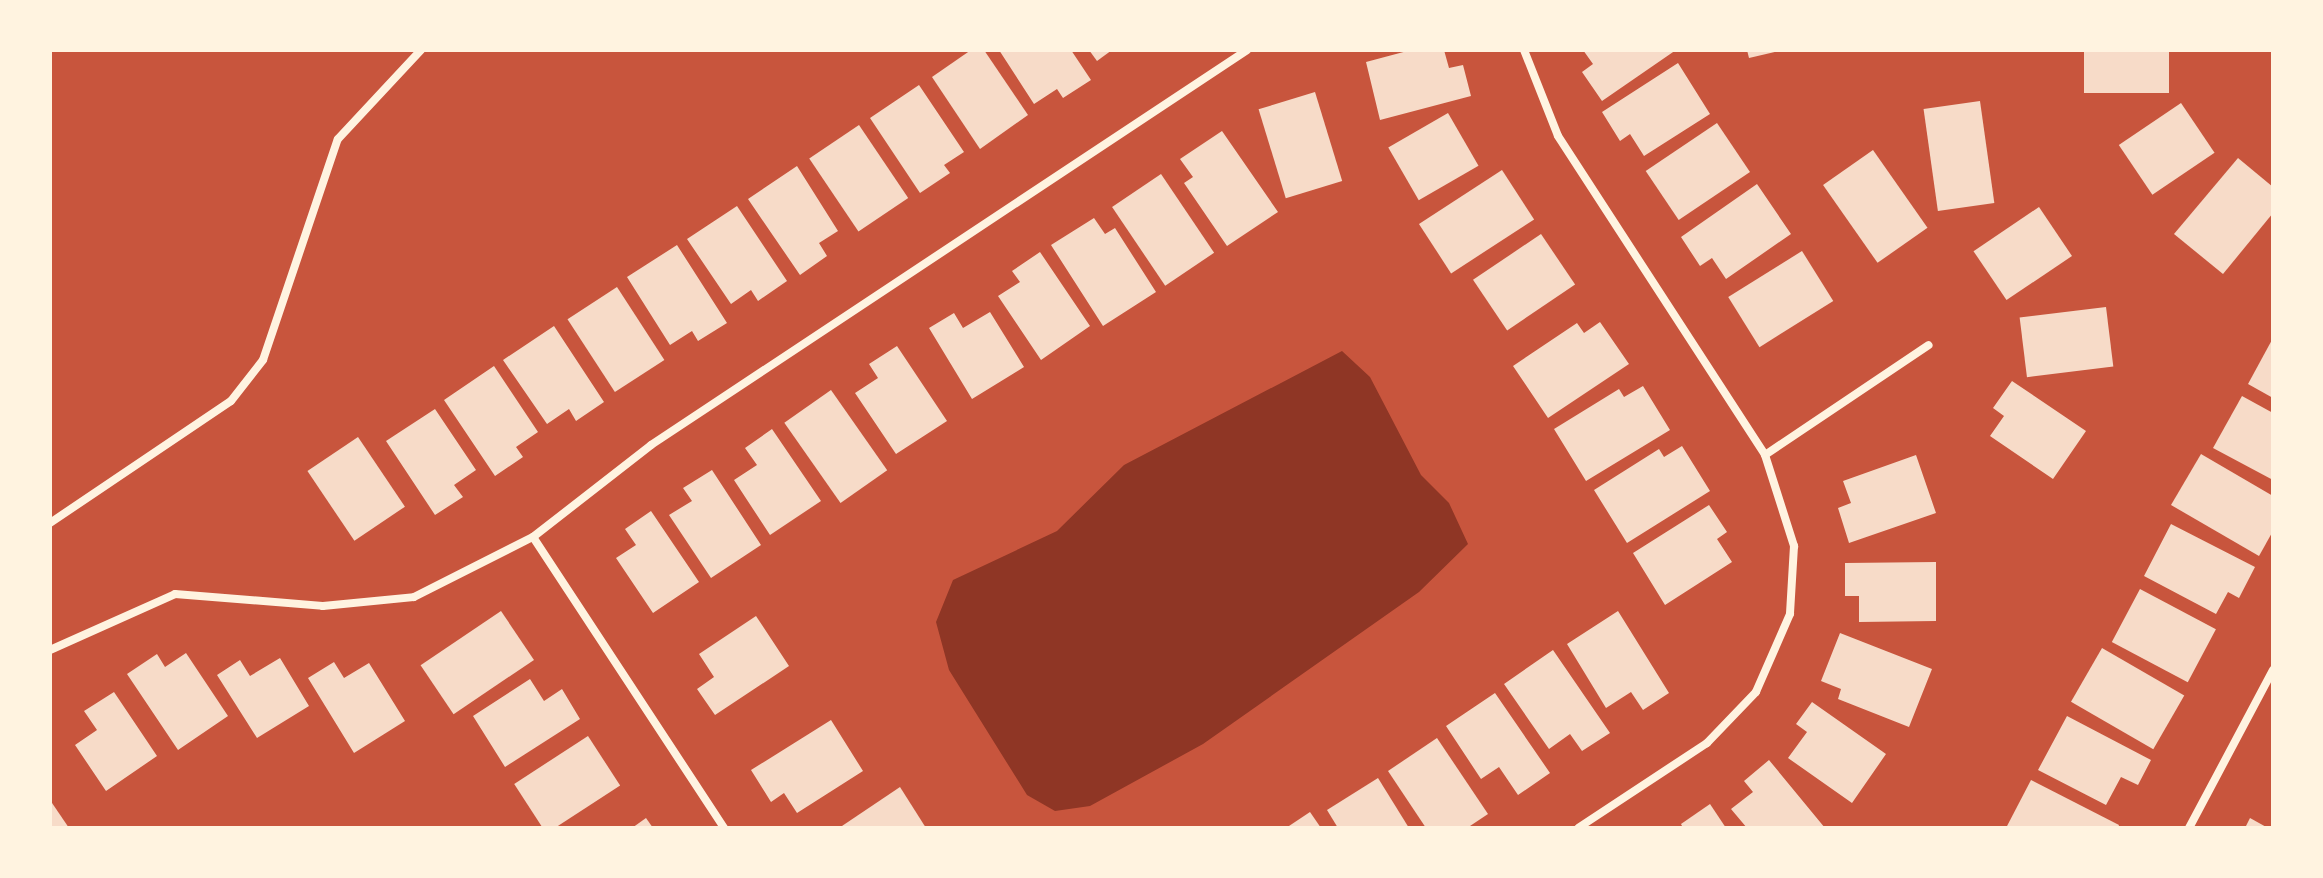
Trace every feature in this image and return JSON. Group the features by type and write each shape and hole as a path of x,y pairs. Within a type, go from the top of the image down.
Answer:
{"street":[{"path":"50,523 231,401 263,360 338,139 421,50"},
{"path":"50,650 175,594 323,606 414,597 533,537 651,445 1247,50"},
{"path":"1524,50 1558,136 1765,455 1794,546 1790,614 1777,654 1756,692 1707,743 1578,828"},
{"path":"1765,455 1929,345"},
{"path":"533,537 724,828"},
{"path":"2189,828 2273,670"}],"shaded area":[{"path":"1342,351 1370,377 1421,475 1449,503 1468,544 1419,592 1203,744 1090,806 1055,811 1027,795 949,670 936,622 953,580 1057,531 1124,465"}],"building":[{"path":"971,50 984,50 1028,115 980,149 932,77"},
{"path":"999,50 1071,50 1091,80 1063,98 1057,89 1034,104"},
{"path":"1089,50 1112,50 1097,61"},
{"path":"1411,50 1444,50 1449,68 1463,65 1471,96 1380,120 1366,62"},
{"path":"1583,50 1676,50 1602,101 1582,72 1593,64"},
{"path":"1747,50 1778,50 1779,51 1749,58"},
{"path":"2084,50 2169,50 2169,93 2084,93"},
{"path":"1678,63 1710,114 1644,156 1630,134 1620,141 1602,112"},
{"path":"919,85 964,152 944,165 950,173 920,193 870,118"},
{"path":"1315,92 1342,181 1286,198 1259,109"},
{"path":"1980,101 1994,203 1938,211 1924,109"},
{"path":"2181,103 2215,153 2152,195 2119,145"},
{"path":"1448,113 1478,166 1419,200 1388,148"},
{"path":"1717,123 1750,172 1679,220 1646,171"},
{"path":"859,125 908,198 858,232 809,159"},
{"path":"1222,131 1278,212 1227,246 1184,183 1193,177 1180,159"},
{"path":"1873,150 1927,228 1878,263 1823,185"},
{"path":"2238,158 2273,187 2273,213 2223,274 2174,234"},
{"path":"797,166 838,231 819,243 827,256 800,275 748,199"},
{"path":"1502,170 1534,219 1451,273 1419,224"},
{"path":"1161,174 1214,253 1165,286 1112,207"},
{"path":"1757,184 1791,234 1726,279 1712,258 1700,266 1681,237"},
{"path":"737,206 787,281 758,301 751,290 731,304 687,239"},
{"path":"2039,207 2072,256 2006,300 1974,251"},
{"path":"1094,218 1105,234 1115,228 1156,292 1103,326 1051,245"},
{"path":"1541,234 1575,285 1507,330 1473,280"},
{"path":"677,245 727,323 698,341 692,331 670,345 627,277"},
{"path":"1802,251 1833,301 1759,347 1728,297"},
{"path":"1040,252 1090,326 1041,360 998,296 1020,282 1012,271"},
{"path":"617,287 664,360 615,392 568,319"},
{"path":"2106,307 2113,367 2027,377 2020,318"},
{"path":"990,312 1024,367 972,399 929,328 954,313 963,328"},
{"path":"1600,322 1629,364 1548,418 1513,366 1577,323 1584,333"},
{"path":"554,326 604,402 576,421 569,409 547,424 503,360"},
{"path":"2273,338 2273,398 2248,384"},
{"path":"897,346 947,421 896,454 855,393 878,378 869,364"},
{"path":"494,366 538,432 516,447 523,457 495,476 444,400"},
{"path":"2012,381 2086,431 2053,479 1990,436 2004,416 1993,408"},
{"path":"1643,386 1670,430 1586,481 1554,429 1619,389 1624,397"},
{"path":"831,390 887,470 841,503 784,423"},
{"path":"2242,396 2273,413 2273,480 2213,448"},
{"path":"435,409 476,470 454,485 463,497 435,515 386,441"},
{"path":"772,429 821,501 770,535 734,480 757,465 745,448"},
{"path":"358,437 405,507 354,541 307,471"},
{"path":"1682,446 1710,491 1627,543 1594,490 1659,449 1664,457"},
{"path":"2201,454 2273,496 2273,531 2259,556 2171,505"},
{"path":"1916,455 1936,513 1849,543 1838,508 1851,503 1843,481"},
{"path":"712,470 761,545 711,578 669,515 692,501 683,488"},
{"path":"1709,505 1727,532 1717,539 1732,562 1665,605 1633,553"},
{"path":"651,511 699,582 653,613 616,558 636,545 625,529"},
{"path":"2171,524 2255,567 2239,598 2228,592 2216,614 2144,576"},
{"path":"1936,562 1936,621 1859,622 1859,596 1845,596 1845,563"},
{"path":"2140,589 2216,629 2188,682 2112,642"},
{"path":"501,611 534,660 454,714 421,665"},
{"path":"1618,611 1669,693 1643,710 1631,692 1606,708 1567,644"},
{"path":"756,616 789,666 715,715 697,689 714,677 699,654"},
{"path":"1840,633 1932,669 1909,727 1838,699 1841,689 1821,681"},
{"path":"2102,648 2184,696 2153,749 2071,702"},
{"path":"1553,650 1610,733 1582,751 1570,734 1549,749 1504,684"},
{"path":"186,653 228,716 178,750 127,674 157,654 165,667"},
{"path":"280,658 309,706 257,738 217,675 240,660 250,676"},
{"path":"334,662 344,678 369,663 405,721 354,753 308,678"},
{"path":"530,679 544,701 562,689 580,719 505,767 473,716"},
{"path":"114,692 157,756 106,791 75,745 97,730 84,711"},
{"path":"1495,693 1550,773 1518,795 1499,767 1481,779 1446,726"},
{"path":"1812,702 1886,754 1852,803 1788,758 1807,732 1796,724"},
{"path":"2067,716 2151,760 2138,785 2121,777 2106,805 2038,770"},
{"path":"831,720 863,771 797,813 784,793 771,802 751,770"},
{"path":"588,736 620,785 555,828 543,828 514,784"},
{"path":"1437,738 1488,814 1467,828 1426,828 1388,771"},
{"path":"1769,760 1825,828 1747,828 1731,809 1753,792 1744,781"},
{"path":"1378,778 1409,828 1338,828 1327,810"},
{"path":"2031,780 2119,825 2118,828 2006,828"},
{"path":"900,787 926,828 839,828"},
{"path":"50,800 69,828 50,828"},
{"path":"1710,804 1726,828 1683,828 1681,824"},
{"path":"1310,812 1321,828 1286,828"},
{"path":"646,818 653,828 632,828"},
{"path":"2250,818 2268,828 2245,828"}]}
